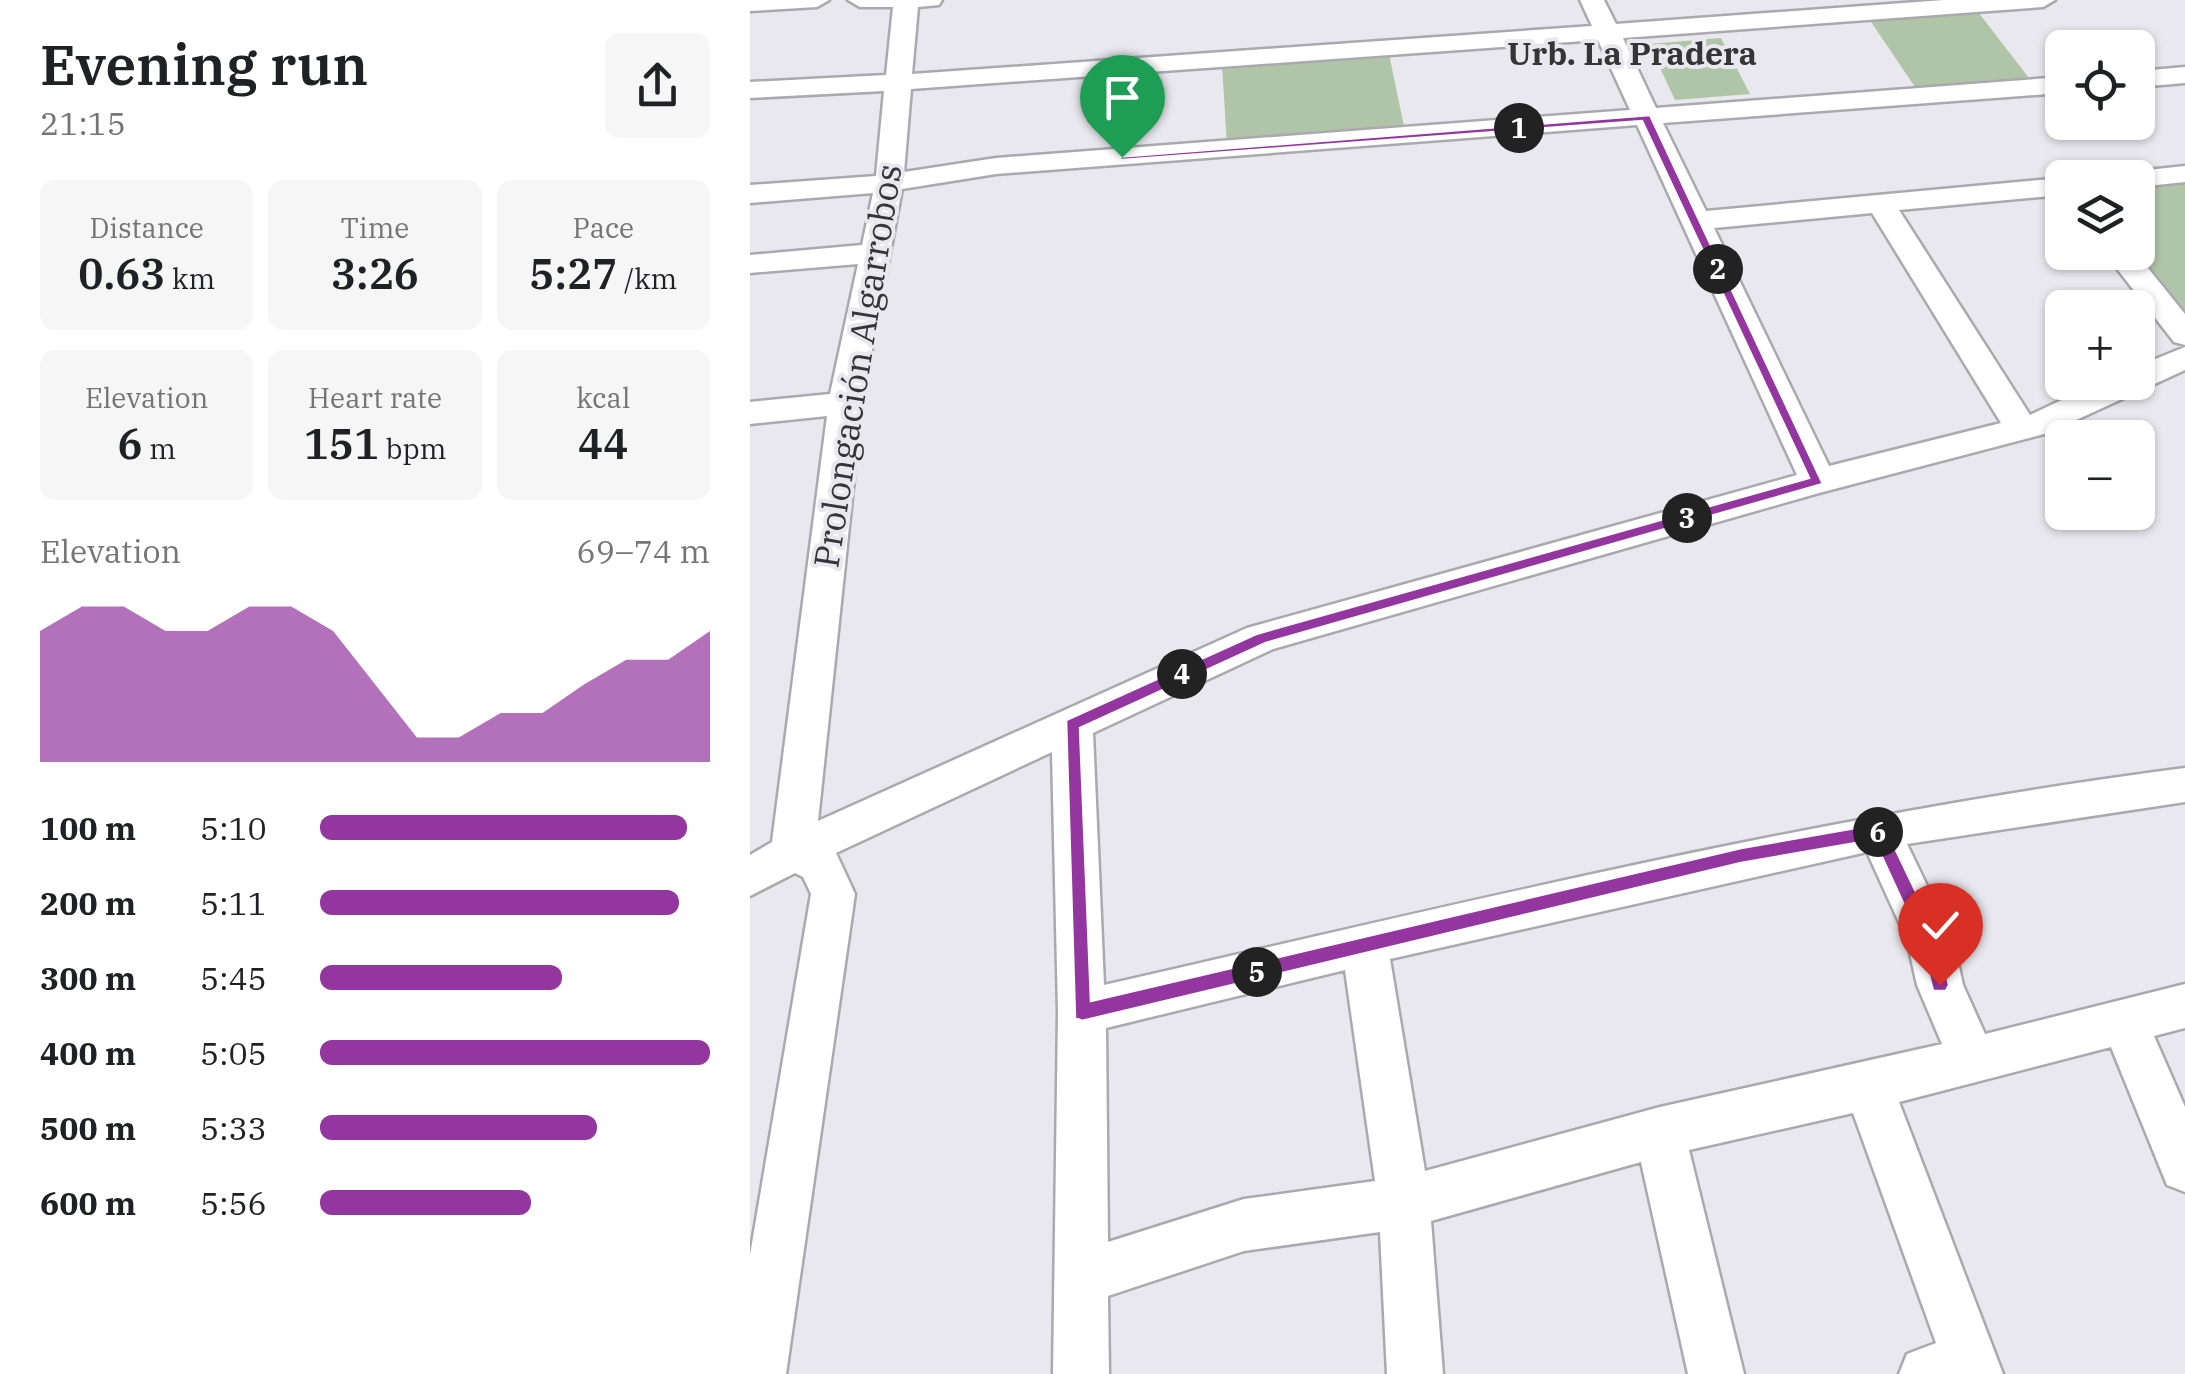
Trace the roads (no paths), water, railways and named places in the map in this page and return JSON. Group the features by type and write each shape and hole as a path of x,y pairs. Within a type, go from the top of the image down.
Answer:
{"street":[{"path":"750,4 817,0"},
{"path":"860,0 915,1"},
{"path":"1592,0 1818,481"},
{"path":"750,90 999,78 2043,0"},
{"name":"Prolongación Algarrobos","path":"793,852 844,402 889,183 899,81 915,1"},
{"path":"2155,78 2185,76"},
{"path":"750,194 889,183 996,166 2045,86"},
{"path":"2155,177 2185,174"},
{"path":"1695,220 2045,188"},
{"path":"1881,204 2021,428"},
{"path":"750,264 876,254"},
{"path":"2133,270 2185,335"},
{"path":"2155,371 2185,357"},
{"path":"750,877 793,852 1261,638 2021,428 2087,400"},
{"path":"750,413 844,402"},
{"path":"1072,724 1082,1012 1081,1374"},
{"path":"1082,1012 1741,856 2075,797 2185,785"},
{"path":"1878,832 1930,940 1940,985 1973,1060"},
{"path":"758,1374 832,894 818,864 793,852"},
{"path":"1364,947 1404,1203 1415,1374"},
{"path":"1083,1277 1244,1225 1404,1203 1660,1132 1868,1086 2185,1006"},
{"path":"2124,1022 2185,1167"},
{"path":"1868,1086 1957,1370"},
{"path":"1660,1132 1716,1374"}],"district":[{"name":"Urb. La Pradera","path":"1632,54"}]}
